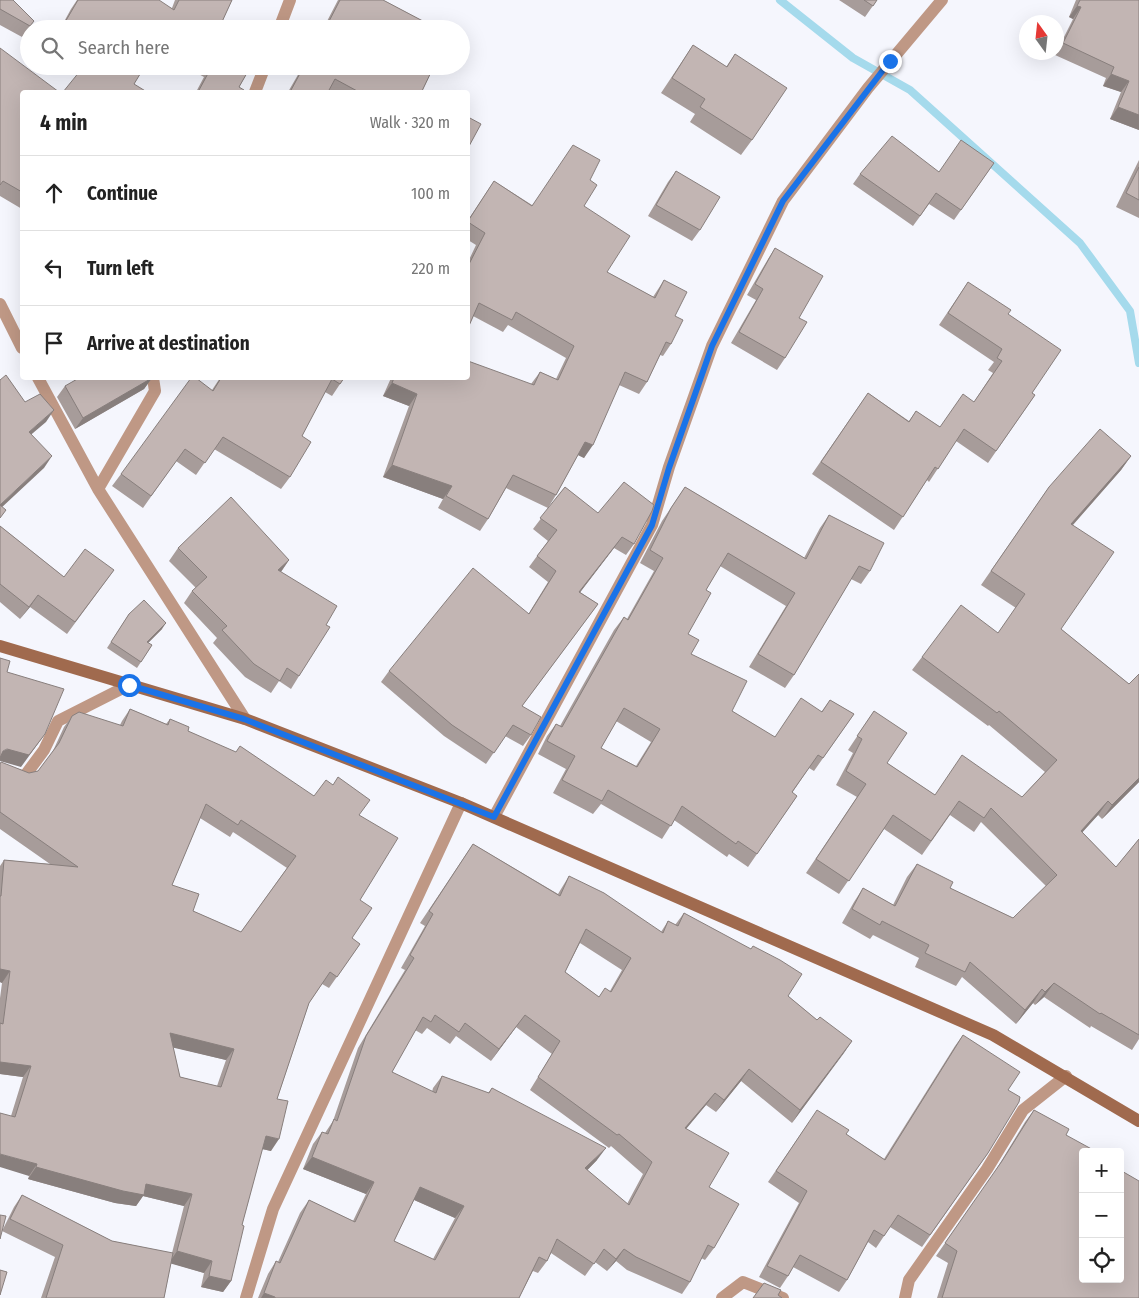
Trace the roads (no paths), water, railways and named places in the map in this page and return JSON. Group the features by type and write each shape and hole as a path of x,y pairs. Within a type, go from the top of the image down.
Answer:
{"street":[{"path":"282,20 290,0"},
{"path":"494,817 652,525 669,468 712,346 783,201 868,88 942,0"},
{"path":"256,90 262,75"},
{"path":"0,304 20,344"},
{"path":"39,380 98,489 244,719"},
{"path":"98,489 155,391 152,380"},
{"path":"0,646 244,719 494,817 993,1035 1066,1076 1139,1121"},
{"path":"0,769 24,777 44,750 58,720 129,685"},
{"path":"246,1298 273,1209 460,803"},
{"path":"905,1298 909,1280 988,1169 1023,1110 1066,1076"},
{"path":"722,1298 743,1282 783,1298"}],"waterway":[{"path":"780,0 853,58 910,90 1080,243 1130,311 1139,363"}]}
